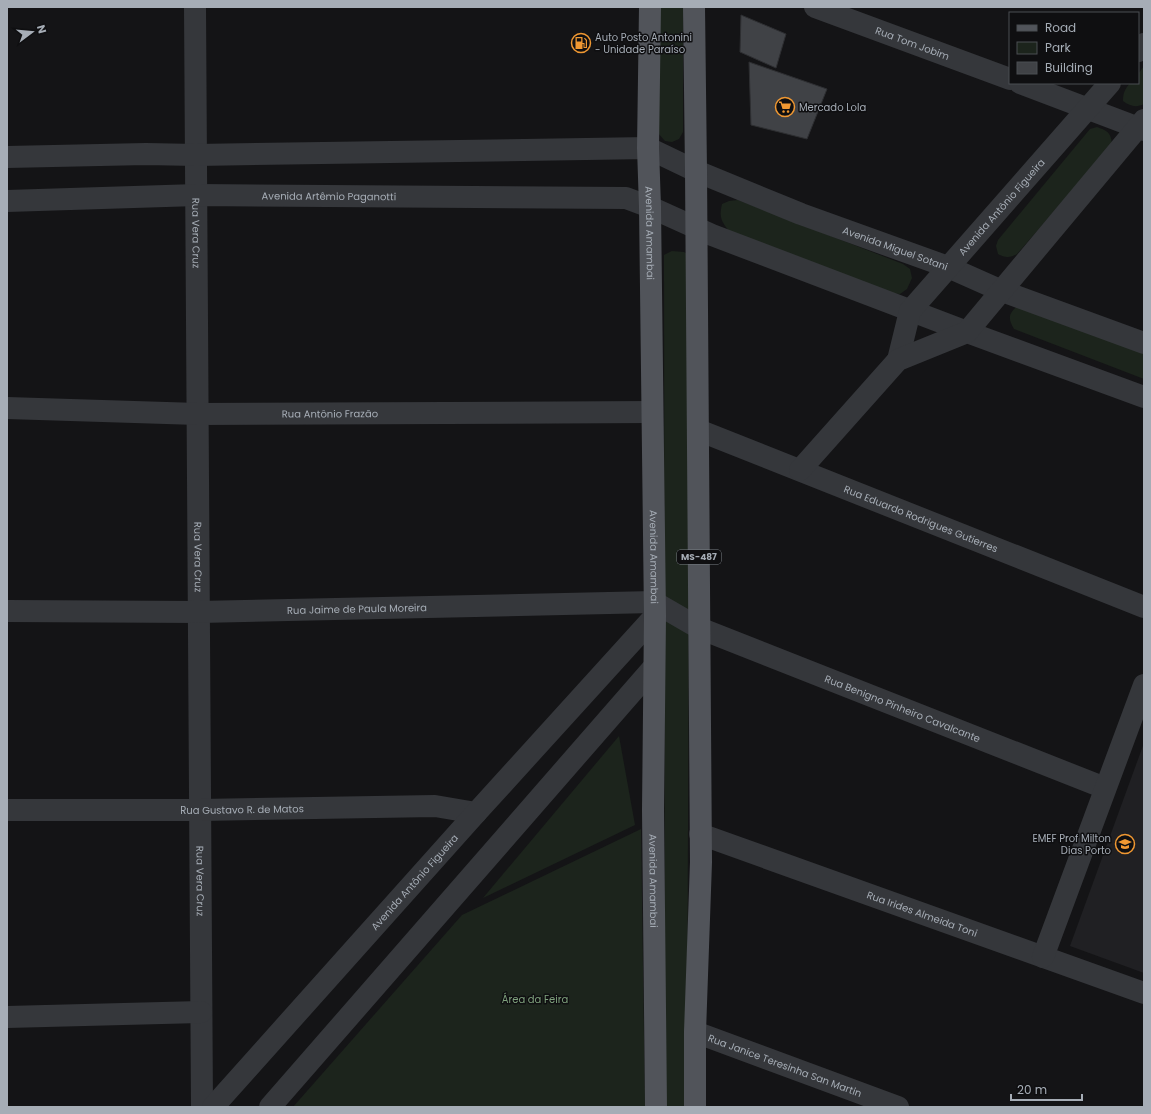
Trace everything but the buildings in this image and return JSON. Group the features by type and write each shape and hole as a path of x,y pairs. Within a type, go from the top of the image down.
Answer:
{"main road":[{"name":"Avenida Amambai","path":"650,7 648,148 655,609 653,810 656,1107"},
{"name":"MS-487","path":"694,7 701,862 695,1032 695,1107"}],"street":[{"name":"Rua Vera Cruz","path":"195,7 202,1107"},
{"name":"Rua Tom Jobim","path":"815,7 1009,79"},
{"path":"1023,84 1142,126"},
{"name":"Avenida Antônio Figueira","path":"898,360 910,311 1109,84"},
{"name":"Avenida Antônio Figueira","path":"800,470 898,360 968,332 1142,126"},
{"path":"7,157 648,148"},
{"name":"Avenida Miguel Sotani","path":"648,148 801,214 948,267 1002,291 1144,343"},
{"name":"Avenida Artêmio Paganotti","path":"7,201 196,195 626,198 650,207"},
{"path":"650,207 697,229 910,311 1144,397"},
{"name":"Rua Antônio Frazão","path":"7,408 198,414 652,412"},
{"name":"Rua Eduardo Rodrigues Gutierres","path":"698,430 1144,607"},
{"path":"655,609 699,628"},
{"name":"Avenida Antônio Figueira","path":"213,1107 617,658 655,609"},
{"name":"Rua Jaime de Paula Moreira","path":"7,610 199,612 655,609"},
{"name":"Rua Benigno Pinheiro Cavalcante","path":"699,628 1105,788"},
{"path":"617,658 638,686"},
{"path":"270,1107 654,668"},
{"path":"1042,957 1144,684"},
{"name":"Rua Gustavo R. de Matos","path":"7,810 200,810 435,806 476,813"},
{"name":"Rua Irides Almeida Toni","path":"700,834 1144,994"},
{"path":"7,1017 201,1012"},
{"name":"Rua Janice Teresinha San Martin","path":"695,1032 898,1107"}],"shaded area":[{"name":"EMEF Prof Milton Dias Porto","path":"1144,743 1144,973 1070,946"}],"green space":[{"path":"659,7 683,7 683,132 679,139 672,142 665,141 658,133"},
{"path":"1144,66 1144,104 1136,106 1123,101 1124,93 1129,84 1139,84 1139,73"},
{"path":"1097,127 1108,133 1111,138 1112,145 1017,254 1008,257 998,254 996,246 998,240 1090,129"},
{"path":"738,200 903,264 910,269 912,278 907,289 900,294 891,293 729,231 721,219 722,204 729,201"},
{"path":"672,251 684,252 690,256 687,1107 665,1107 664,255"},
{"path":"1019,305 1144,349 1144,379 1014,329 1010,321 1010,316 1013,310"},
{"path":"619,736 635,825 483,898"},
{"name":"Área da Feira","path":"641,829 645,1107 293,1107 462,915"}],"place":[{"name":"Auto Posto Antonini - Unidade Paraíso","path":"581,43"},
{"name":"Mercado Lola","path":"785,107"},
{"name":"EMEF Prof Milton Dias Porto","path":"1125,844"}]}
